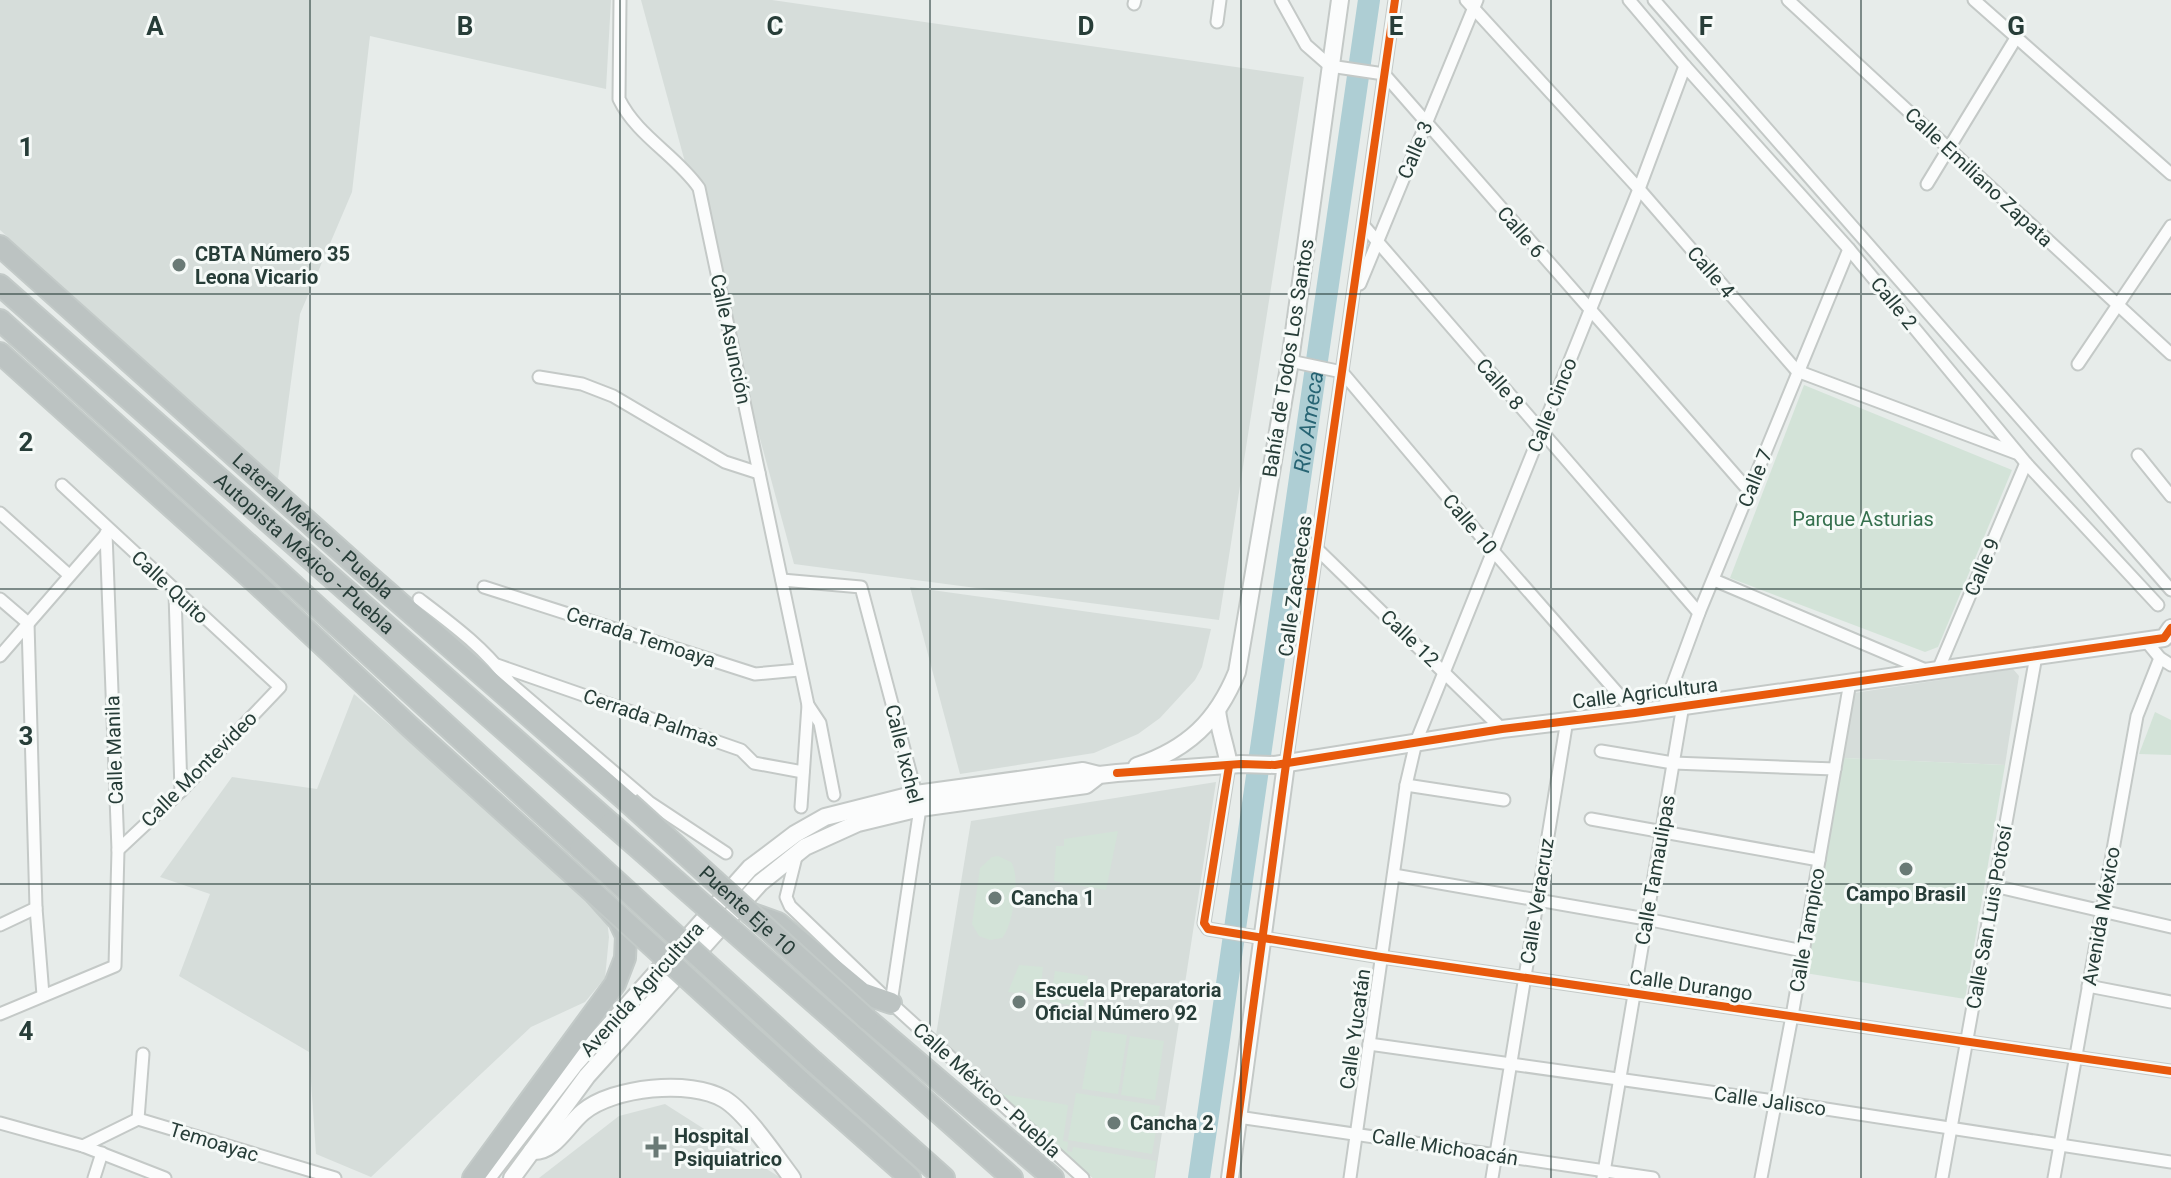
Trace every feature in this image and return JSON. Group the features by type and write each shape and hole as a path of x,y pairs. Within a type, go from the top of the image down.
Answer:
{"highway":[{"name":"Lateral México - Puebla","path":"0,246 523,703 629,803"},
{"name":"Autopista México - Puebla","path":"0,285 610,823"},
{"name":"Autopista México - Puebla","path":"0,320 944,1178"},
{"path":"0,353 910,1178"},
{"name":"Puente Eje 10","path":"629,803 867,1019 1053,1178"},
{"name":"Puente Eje 10","path":"610,823 1012,1178"},
{"path":"473,1178 605,999 622,970 626,947 623,928 594,893"},
{"path":"750,913 778,923 862,993 891,1003"}],"main road":[{"name":"Bahía de Todos Los Santos","path":"1117,773 1155,760 1192,740 1227,698 1237,672 1295,362 1336,67 1340,0"},
{"name":"Calle Agricultura","path":"1117,773 1280,764 1502,729 2146,641 2167,633"},
{"path":"1217,710 1219,734 1235,765"},
{"name":"Calle Zacatecas","path":"1230,1178 1256,937 1280,764"},
{"name":"Avenida Agricultura","path":"487,1178 574,1065 750,868 795,834 825,817 1083,771 1099,775 1117,773"},
{"name":"Avenida Agricultura","path":"512,1178 587,1076 760,883 805,847 918,801"},
{"path":"532,1151 545,1150 582,1112 597,1102 633,1091 680,1089 706,1092 724,1099 736,1109 792,1178"}],"street":[{"name":"Calle Asunción","path":"620,0 619,99 625,111 655,144 689,173 699,188 808,705 801,807"},
{"path":"1217,22 1220,0"},
{"path":"1281,0 1306,45 1336,67 1384,74"},
{"name":"Calle Zacatecas","path":"1280,764 1317,549 1395,0"},
{"name":"Calle 2","path":"1629,0 1849,249 2022,458 2158,605"},
{"path":"1654,0 2171,590"},
{"name":"Calle Emiliano Zapata","path":"1788,0 2171,354"},
{"path":"1974,0 2171,174"},
{"name":"Calle 3","path":"1353,299 1426,124 1472,3"},
{"name":"Calle 4","path":"1472,3 1797,371 2022,458"},
{"path":"1927,184 2016,38"},
{"name":"Calle Cinco","path":"1416,742 1639,189 1685,66"},
{"name":"Calle 6","path":"1384,74 1750,492"},
{"name":"Calle 8","path":"1364,226 1699,613"},
{"path":"2078,364 2171,226"},
{"name":"Calle 7","path":"1664,708 1699,613 1849,249"},
{"path":"1295,362 1342,372"},
{"name":"Calle 10","path":"1342,372 1635,713"},
{"path":"539,377 582,384 613,396 725,462 759,473"},
{"path":"2138,455 2171,496"},
{"name":"Calle 9","path":"1933,671 2022,458"},
{"name":"Calle Quito","path":"62,485 107,532 280,687"},
{"path":"0,513 69,575"},
{"path":"0,656 107,532"},
{"name":"Calle Manila","path":"43,995 115,966 118,850 107,532"},
{"name":"Calle 12","path":"1317,549 1502,729"},
{"name":"Calle Ixchel","path":"782,580 861,587 918,801 891,1003"},
{"path":"1714,580 1933,671"},
{"name":"Cerrada Temoaya","path":"484,587 755,674 799,670"},
{"path":"175,593 181,791"},
{"path":"0,599 28,623 36,908 43,995 0,1014"},
{"path":"419,599 457,627 497,665 523,703 649,802 726,853"},
{"path":"2146,641 2160,658 2171,665"},
{"name":"Calle San Luis Potosí","path":"1942,1178 2036,656"},
{"name":"Avenida México","path":"2054,1178 2137,716 2160,658"},
{"name":"Cerrada Palmas","path":"497,665 741,750 754,763 803,772"},
{"name":"Calle Tampico","path":"1761,1178 1850,682"},
{"name":"Calle Montevideo","path":"118,850 181,791 280,687"},
{"name":"Calle Asunción","path":"808,705 820,723 834,795"},
{"name":"Calle Tamaulipas","path":"1603,1174 1683,705"},
{"name":"Calle Veracruz","path":"1492,1178 1567,720"},
{"name":"Calle Yucatán","path":"1350,1178 1406,785 1416,742"},
{"path":"1601,751 1673,763 1835,769"},
{"name":"Calle Durango","path":"1235,765 1204,923 1213,930 2171,1071"},
{"path":"1406,785 1504,800"},
{"path":"1591,819 1819,860"},
{"name":"Calle México - Puebla","path":"798,853 786,897 790,906 1083,1178"},
{"path":"1394,875 1646,919 1803,951"},
{"path":"1994,886 2171,927"},
{"path":"0,925 36,908"},
{"path":"2088,986 2171,1002"},
{"name":"Calle Jalisco","path":"1369,1044 1774,1101 2171,1162"},
{"path":"83,1146 138,1119 143,1054"},
{"name":"Calle Michoacán","path":"1238,1117 1496,1154 1603,1174 1653,1178"},
{"name":"Temoayac","path":"138,1119 335,1178"},
{"path":"0,1123 83,1146 165,1178"},
{"path":"94,1178 102,1153"}],"shaded area":[{"name":"CBTA Número 35 Leona Vicario","path":"0,0 611,0 606,89 370,36 352,192 300,314 278,479 0,230"},
{"path":"641,0 772,0 1304,77 1219,620 794,564"},
{"path":"910,587 1211,629 1202,667 1195,680 1160,718 1138,734 1094,753 960,774"},
{"path":"2013,669 2019,676 2005,765 1843,758 1854,693"},
{"path":"354,694 591,899 607,920 609,937 605,978 585,1002 531,1027 371,1177 316,1154 309,1052 179,976 210,894 160,877 232,777 317,789"},
{"path":"1216,782 1155,1178 1093,1178 936,1035 971,821"},
{"name":"Hospital Psiquiatrico","path":"665,1104 781,1178 539,1178 619,1116"}],"green space":[{"name":"Parque Asturias","path":"1804,385 2012,470 1938,647 1925,652 1730,578"},
{"path":"2155,712 2171,720 2171,755 2139,754"},
{"name":"Campo Brasil","path":"1843,758 2005,765 1965,999 1805,973"},
{"path":"1118,831 1106,890 1054,881 1056,846 1064,846 1064,839"},
{"name":"Cancha 1","path":"998,856 1011,862 1014,869 1014,900 1006,932 1002,938 990,940 979,936 972,924 980,868 992,857"},
{"path":"1019,965 1043,967 1040,996 1024,990 1008,992"},
{"path":"1055,971 1088,976 1083,1007 1050,1002"},
{"path":"1092,1030 1127,1035 1118,1094 1082,1089"},
{"path":"1130,1036 1164,1041 1155,1100 1121,1095"},
{"name":"Cancha 2","path":"1076,1093 1160,1106 1152,1154 1068,1140"},
{"path":"1001,1094 1068,1105 1063,1141 1068,1142 1067,1151 1072,1152 1073,1147 1156,1161 1154,1178 1093,1178"}],"waterway":[{"name":"Río Ameca","path":"1199,1178 1369,0"}],"cycle path":[{"path":"1230,1178 1395,0"},
{"path":"1117,773 1241,764 1275,765 1502,729 2164,638 2171,628"},
{"path":"1229,766 1204,923 1208,929 1381,957 2171,1071"}],"place":[{"name":"CBTA Número 35 Leona Vicario","path":"179,265"},
{"name":"Campo Brasil","path":"1906,869"},
{"name":"Cancha 1","path":"995,898"},
{"name":"Escuela Preparatoria Oficial Número 92","path":"1019,1002"},
{"name":"Cancha 2","path":"1114,1123"},
{"name":"Hospital Psiquiatrico","path":"656,1147"}]}
